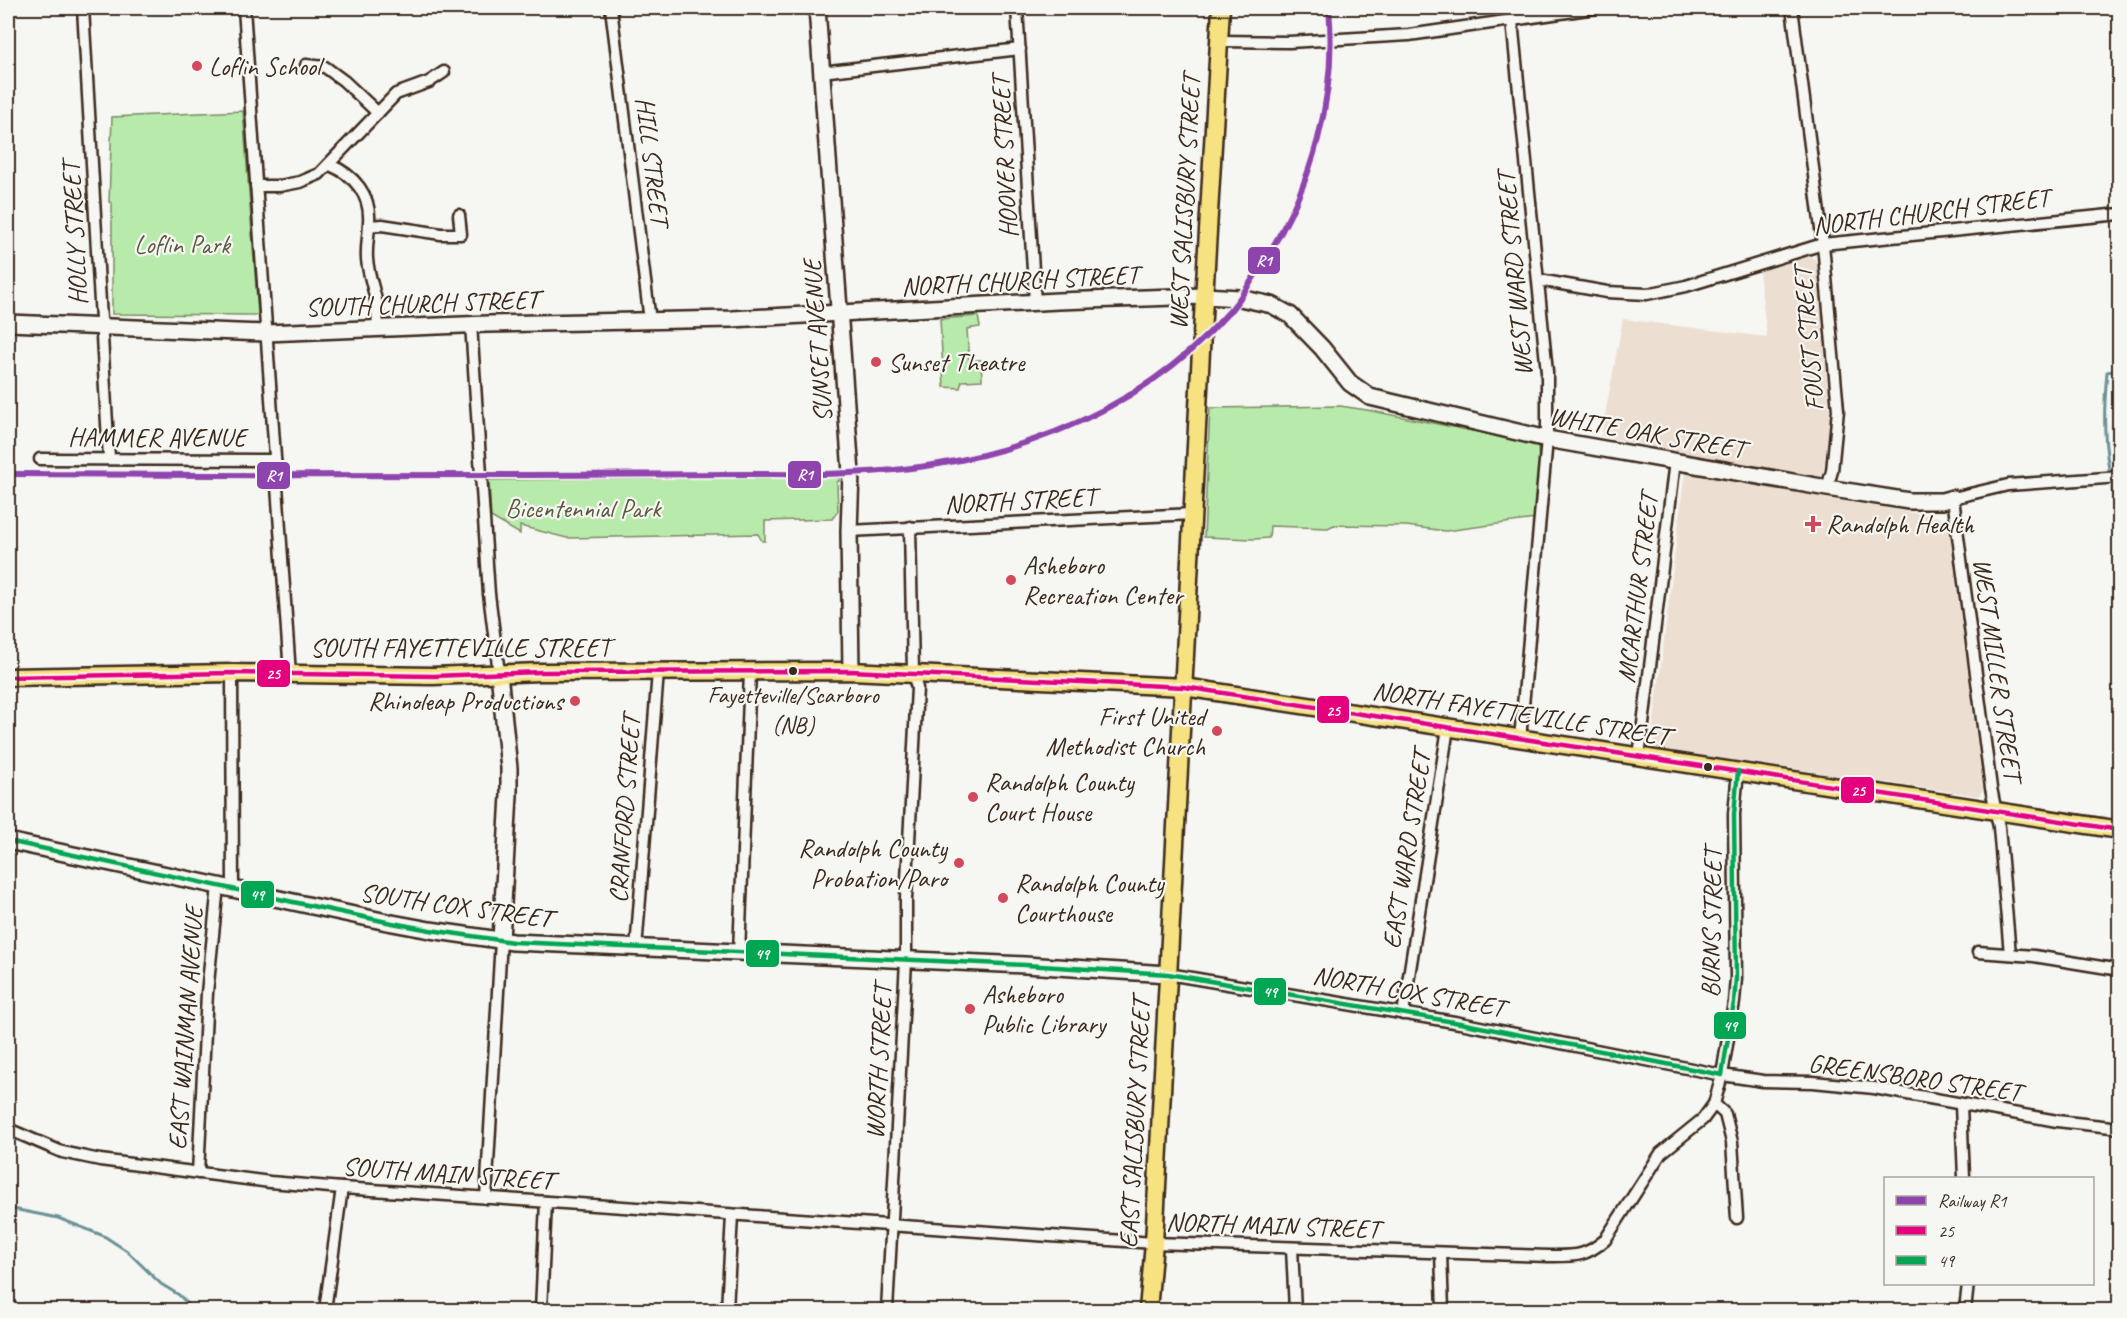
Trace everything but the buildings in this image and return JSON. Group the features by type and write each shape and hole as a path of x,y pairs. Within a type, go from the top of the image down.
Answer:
{"main road":[{"name":"WEST SALISBURY STREET","path":"1184,687 1221,8"},
{"name":"SOUTH FAYETTEVILLE STREET","path":"8,677 232,673 433,676 499,673 658,672 913,673"},
{"name":"NORTH FAYETTEVILLE STREET","path":"913,673 1184,687 2120,830"},
{"name":"EAST SALISBURY STREET","path":"1148,1311 1154,1243 1184,687"}],"street":[{"name":"HOLLY STREET","path":"83,8 109,458"},
{"path":"244,8 290,674"},
{"name":"HILL STREET","path":"611,8 650,321"},
{"name":"SUNSET AVENUE","path":"817,8 851,473 849,531 851,671"},
{"name":"HOOVER STREET","path":"1017,8 1035,303"},
{"path":"1219,41 1288,42 1409,35 1595,8"},
{"name":"FOUST STREET","path":"1792,8 1823,244 1838,410 1832,471 1827,488"},
{"name":"WEST WARD STREET","path":"1512,21 1548,372 1547,439 1520,739"},
{"path":"821,72 1020,49"},
{"path":"306,66 325,67 344,81 378,113"},
{"path":"256,186 279,186 300,182 319,174 396,94 429,82 444,72"},
{"path":"330,165 346,174 362,190 368,204 367,258 369,278 375,297 378,328"},
{"name":"NORTH CHURCH STREET","path":"1539,280 1607,292 1647,294 1686,286 1823,244 2120,214"},
{"path":"369,226 382,225 441,234 461,234 459,215"},
{"name":"NORTH CHURCH STREET","path":"838,313 1204,296"},
{"name":"WHITE OAK STREET","path":"1204,296 1240,298 1272,305 1290,315 1322,348 1350,383 1370,396 1547,439 1909,501 1942,501 2007,485 2120,477"},
{"name":"SOUTH CHURCH STREET","path":"8,323 266,333 471,324 732,319 838,313"},
{"path":"471,324 489,594 509,768 486,1198"},
{"name":"HAMMER AVENUE","path":"40,459 275,460"},
{"name":"MCARTHUR STREET","path":"1639,757 1675,461"},
{"name":"WEST MILLER STREET","path":"1953,498 1972,652 1999,827 2010,954"},
{"name":"NORTH STREET","path":"849,531 1193,514"},
{"name":"WORTH STREET","path":"887,1311 906,961 907,887 917,688 913,673 910,527"},
{"name":"CRANFORD STREET","path":"636,948 658,672"},
{"path":"739,953 750,672"},
{"name":"EAST WAINMAN AVENUE","path":"232,673 233,890"},
{"name":"EAST WARD STREET","path":"1403,1014 1448,728"},
{"name":"BURNS STREET","path":"1722,1075 1736,978 1734,814 1738,771"},
{"name":"SOUTH COX STREET","path":"8,841 430,930 501,940 906,961"},
{"name":"EAST WAINMAN AVENUE","path":"198,1173 207,993 218,886"},
{"path":"1978,952 2010,954 2120,970"},
{"name":"NORTH COX STREET","path":"906,961 1025,965 1168,974 1530,1036 1722,1075"},
{"path":"1722,1075 1714,1104 1725,1114 1732,1142 1737,1218"},
{"name":"GREENSBORO STREET","path":"1722,1075 1763,1081 1813,1082 1874,1088 2057,1121 2120,1128"},
{"name":"NORTH MAIN STREET","path":"891,1226 1154,1243 1581,1256 1592,1251 1605,1240 1608,1232 1661,1153 1703,1119 1714,1104"},
{"path":"1961,1105 1964,1177"},
{"name":"SOUTH MAIN STREET","path":"8,1129 62,1152 100,1160 270,1182 891,1226"},
{"path":"325,1311 342,1188"},
{"path":"542,1311 546,1202"},
{"path":"727,1311 732,1215"},
{"path":"1292,1248 1295,1311"},
{"path":"1441,1253 1443,1311"},
{"path":"1965,1311 1968,1285"}],"shaded area":[{"name":"Randolph Health","path":"1805,257 1816,260 1818,267 1830,419 1818,497 1939,517 1946,521 1949,527 1983,790 1979,796 1657,749 1652,737 1687,454 1601,436 1623,319 1767,337 1759,272"}],"green space":[{"name":"Loflin Park","path":"243,111 258,315 112,314 112,203 109,202 112,117"},
{"path":"978,316 980,327 967,329 969,360 981,360 982,380 962,381 960,388 944,387 940,319"},
{"path":"1340,406 1538,444 1539,468 1535,519 1446,531 1406,526 1334,525 1328,528 1270,526 1269,538 1204,537 1210,408"},
{"name":"Bicentennial Park","path":"839,477 837,482 838,511 832,519 765,521 765,541 762,541 758,534 567,538 520,526 520,534 491,517 489,480"}],"waterway":[{"path":"2109,469 2105,421 2107,372 2120,370"},
{"path":"2112,488 2116,524 2120,530"},
{"path":"8,1208 58,1218 104,1236 127,1251 161,1284 179,1295 194,1310"}],"rail line":[{"name":"R1","path":"8,474 836,474 902,469 955,461 1006,449 1104,410 1149,382 1191,350 1239,300 1282,231 1296,201 1318,139 1329,74 1331,41 1329,8"}],"transit line":[{"name":"25","path":"8,677 232,673 433,676 540,672 851,671 1184,687 2120,830"},
{"name":"49","path":"8,841 387,922 513,942 1025,965 1168,974 1460,1023 1722,1075 1736,978 1734,814 1738,771"}],"place":[{"name":"Loflin School","path":"197,66"},
{"name":"Sunset Theatre","path":"876,362"},
{"name":"Randolph Health","path":"1813,524"},
{"name":"Asheboro Recreation Center","path":"1011,580"},
{"name":"Fayetteville/Scarboro (NB)","path":"793,671"},
{"name":"Rhinoleap Productions","path":"575,701"},
{"name":"First United Methodist Church","path":"1217,731"},
{"name":"Randolph County Court House","path":"973,797"},
{"name":"Randolph County Probation/Paro","path":"959,863"},
{"name":"Randolph County Courthouse","path":"1003,898"},
{"name":"Asheboro Public Library","path":"970,1009"}]}
